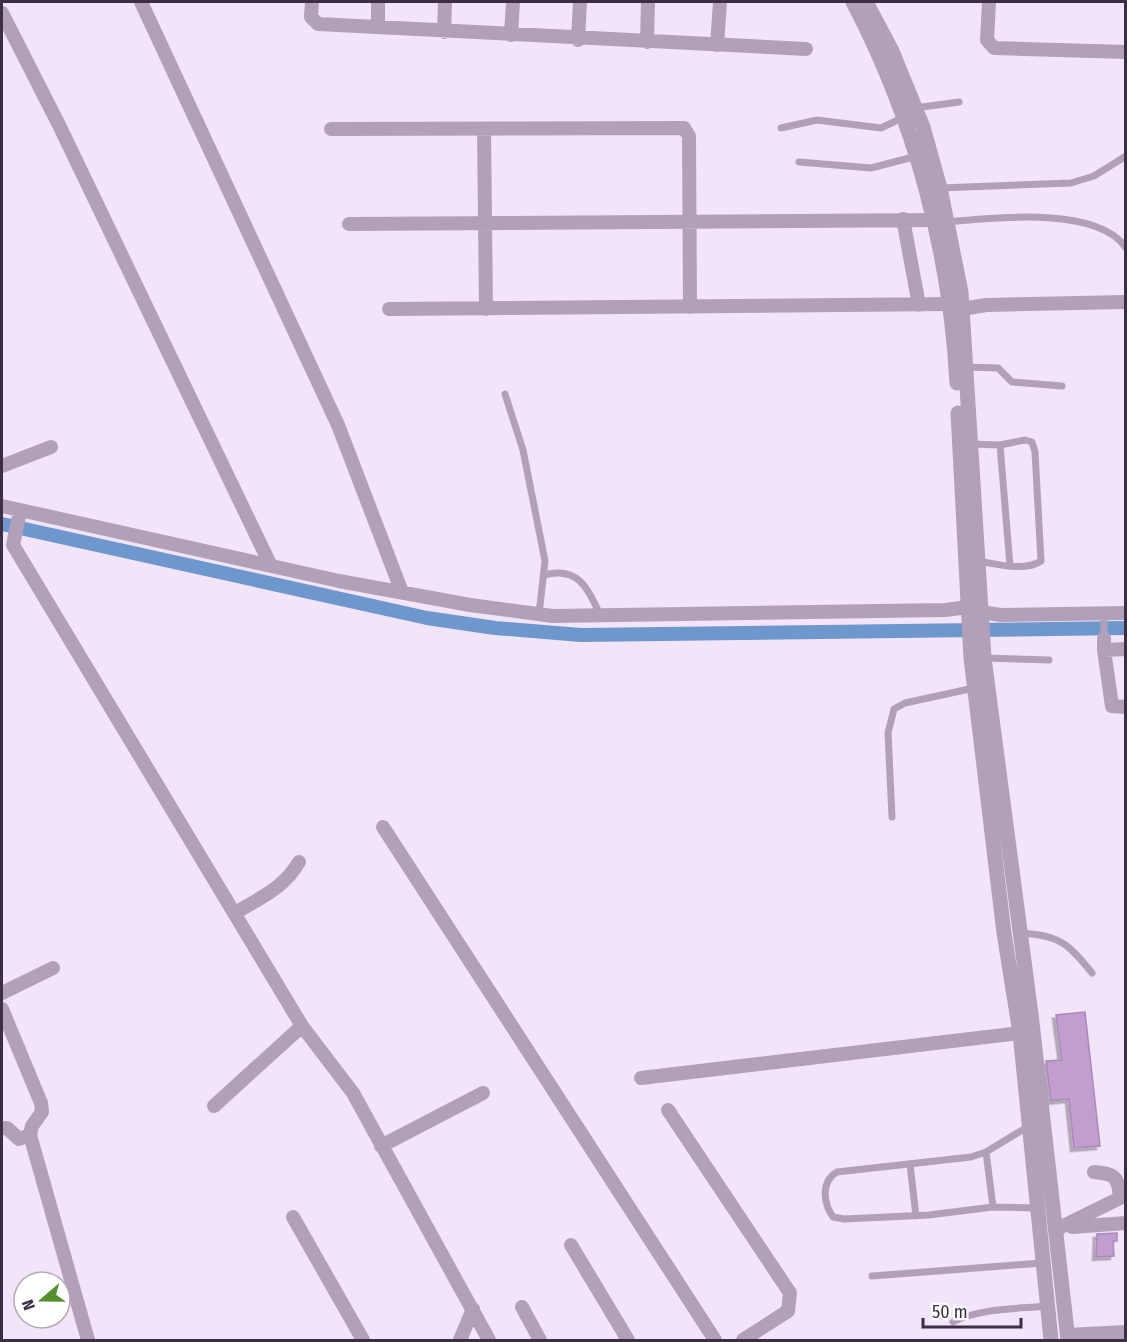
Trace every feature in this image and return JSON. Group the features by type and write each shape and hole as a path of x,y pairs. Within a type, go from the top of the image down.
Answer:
{"street":[{"path":"141,2 338,425 402,592"},
{"path":"312,2 311,17 318,24 578,40 806,50"},
{"path":"378,2 378,27"},
{"path":"444,32 445,2"},
{"path":"511,35 513,2"},
{"path":"578,40 580,2"},
{"path":"647,42 648,2"},
{"path":"717,45 720,2"},
{"path":"853,2 910,112 916,156 940,221 966,367 976,561 974,614"},
{"path":"866,2 892,51 910,112 940,188 940,221"},
{"path":"989,2 987,40 994,48 1125,52"},
{"path":"2,13 64,135 272,566"},
{"path":"331,129 684,128 689,136 690,307"},
{"path":"484,130 486,309"},
{"path":"349,224 690,220 903,219 940,221"},
{"path":"903,219 920,305"},
{"path":"389,309 920,305 956,307 1125,302"},
{"path":"956,307 956,365 976,638 974,688 1004,933 1020,1033 1051,1341"},
{"path":"2,466 51,447"},
{"path":"2,506 19,514 272,566 402,592 539,614 933,610 1001,615 1104,616 1125,614"},
{"path":"19,514 10,541 302,1026 353,1093 489,1341"},
{"path":"976,638 984,658 1060,1228 1067,1338 1125,1332"},
{"path":"1125,649 1104,644 1112,706 1125,707"},
{"path":"383,827 715,1341"},
{"path":"235,913 288,881 299,862"},
{"path":"2,993 53,968"},
{"path":"2,1009 41,1103 42,1112 32,1126 30,1135 88,1341"},
{"path":"214,1106 302,1026"},
{"path":"641,1078 1020,1033"},
{"path":"381,1146 483,1093"},
{"path":"668,1110 790,1293 789,1311 743,1341"},
{"path":"2,1128 7,1128 19,1138 30,1135"},
{"path":"1060,1228 1123,1198 1116,1179 1110,1174 1094,1172"},
{"path":"293,1217 363,1341"},
{"path":"1060,1228 1125,1223"},
{"path":"572,1245 628,1341"},
{"path":"522,1307 540,1341"},
{"path":"460,1341 473,1309"}],"lane":[{"path":"781,128 816,120 880,128 910,112 959,102"},
{"path":"799,162 871,168 916,156"},
{"path":"940,188 1071,183 1094,176 1125,156"},
{"path":"940,221 1008,217 1060,218 1099,229 1125,248"},
{"path":"966,367 998,368 1012,382 1062,386"},
{"path":"504,394 523,450 545,561 539,614"},
{"path":"970,444 1000,446 1025,440 1032,442 1035,452 1041,561 1036,564 1010,566 976,561"},
{"path":"1000,446 1010,566"},
{"path":"544,575 560,571 574,576 590,591 600,615"},
{"path":"1104,616 1104,644"},
{"path":"984,658 1049,660"},
{"path":"892,817 888,733 894,710 905,703 974,688"},
{"path":"1020,933 1052,936 1076,954 1092,973"},
{"path":"1029,1126 986,1152 971,1157 837,1172 825,1183 827,1201 833,1217 916,1216 993,1207 1037,1208"},
{"path":"986,1152 993,1207"},
{"path":"910,1164 916,1216"},
{"path":"872,1276 1042,1263"},
{"path":"953,1322 981,1314 1047,1306"}],"building":[{"path":"1085,1012 1100,1146 1074,1148 1069,1099 1051,1101 1046,1061 1062,1060 1056,1015"},
{"path":"1117,1233 1117,1241 1113,1241 1114,1256 1096,1257 1097,1234"}],"waterway":[{"path":"2,524 427,618 495,628 581,635 1126,628"}]}
